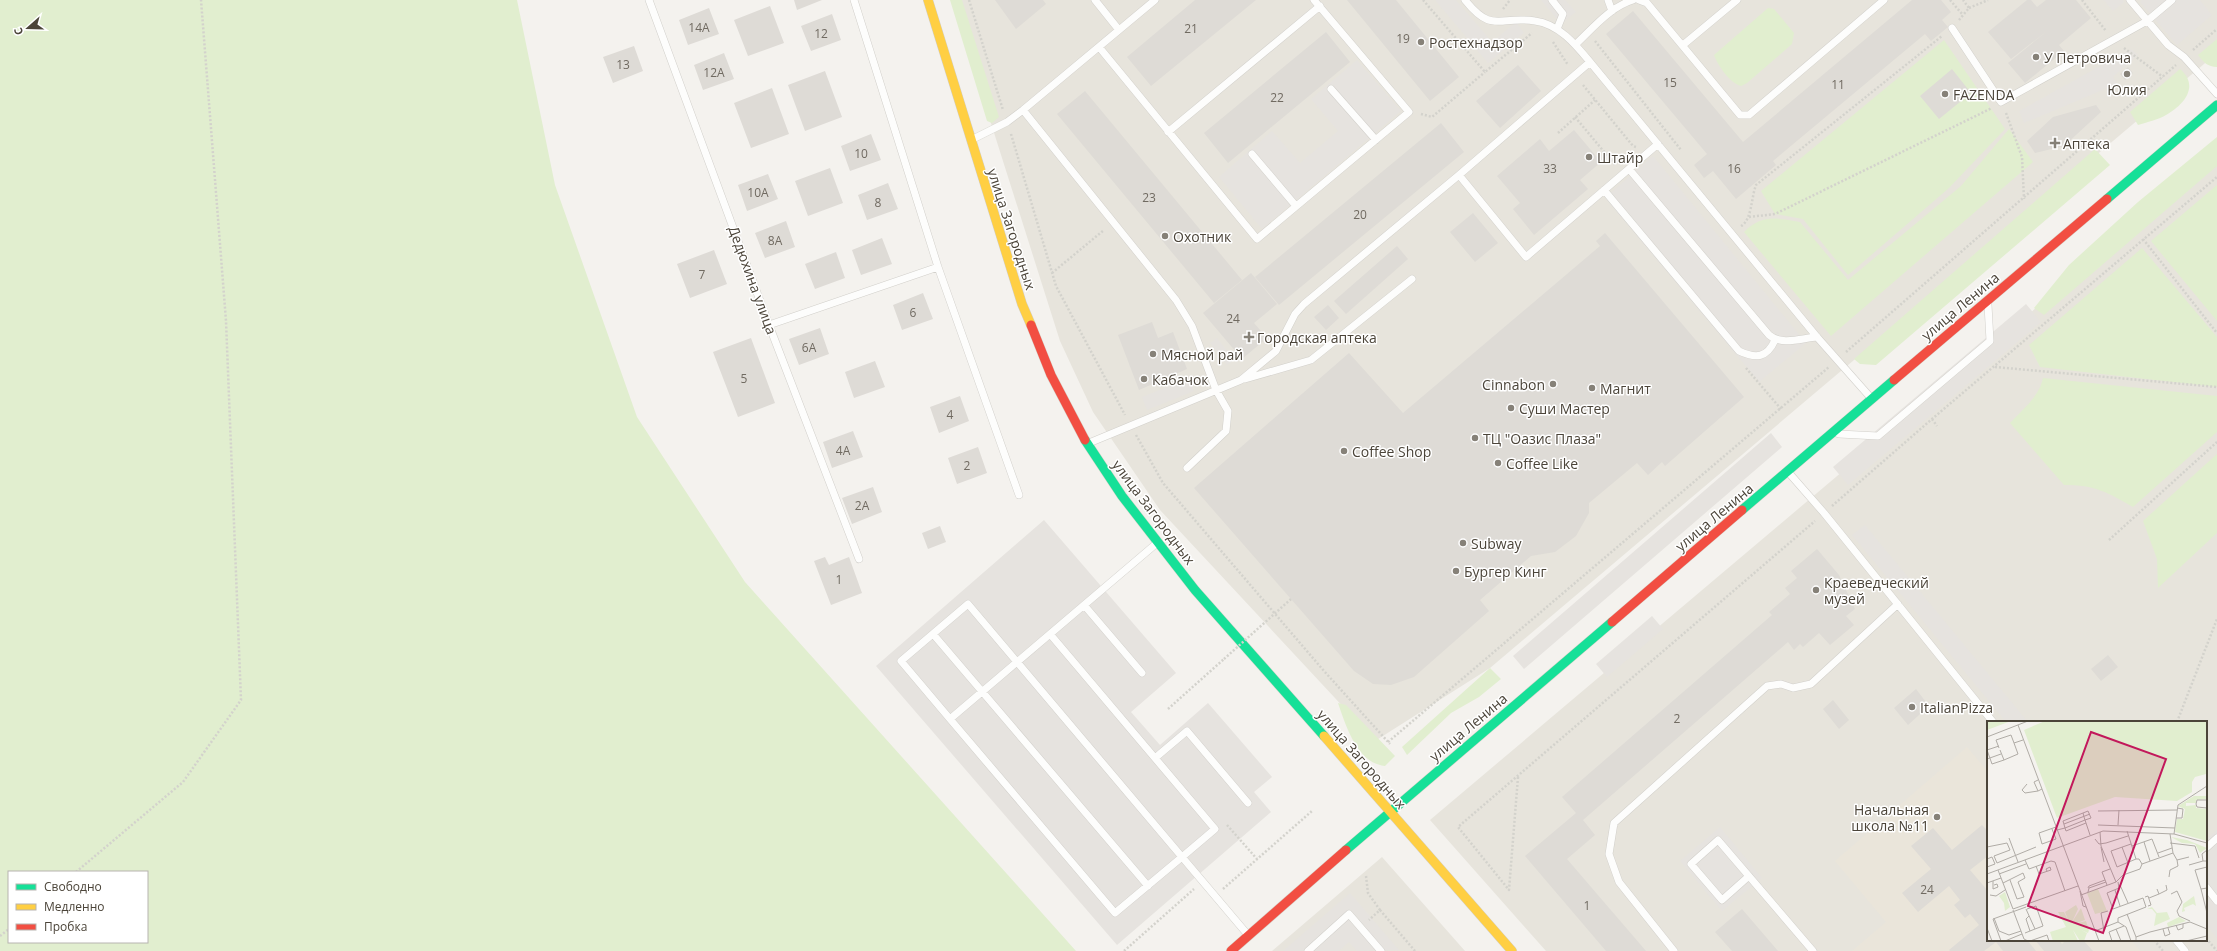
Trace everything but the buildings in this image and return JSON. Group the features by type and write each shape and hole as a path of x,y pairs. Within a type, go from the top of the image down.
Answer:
{"main road":[{"name":"улица Загородных","path":"928,0 969,140 1029,323 1050,375 1068,411 1088,444 1122,496 1195,590 1512,951"},
{"name":"улица Ленина","path":"1231,951 1389,812 1788,472 1872,398 2217,105"}],"lane":[{"name":"Дедюхина улица","path":"649,0 769,324 859,559"},
{"path":"854,0 938,267 1018,495"},
{"path":"1095,0 1120,30"},
{"path":"969,140 1007,122 1023,110 1155,0"},
{"path":"1099,47 1257,239 1409,112 1314,0"},
{"path":"1465,0 1476,14 1492,22 1506,20 1536,21 1557,29 1576,44 1817,337 1872,398"},
{"path":"1552,0 1563,14 1557,29"},
{"path":"1608,0 1612,11"},
{"path":"1576,44 1612,11 1625,2 1633,0"},
{"path":"1639,0 1648,3 1740,115 1749,115 1884,0"},
{"path":"1683,45 1737,0"},
{"path":"2130,0 2168,45 2184,58 2217,94"},
{"path":"1952,28 2001,102 2148,21 2172,0"},
{"path":"1168,132 1320,6"},
{"path":"1241,380 1276,351 1295,314 1304,304 1459,175 1590,62"},
{"path":"1331,89 1376,140"},
{"path":"1023,110 1176,300 1192,326 1216,390 1228,411 1226,431 1187,468"},
{"path":"1459,175 1526,257 1658,144"},
{"path":"1252,154 1296,206"},
{"path":"1628,169 1775,340"},
{"path":"1604,190 1740,351 1750,356 1760,356 1771,349 1775,340"},
{"path":"769,324 938,267"},
{"path":"1088,444 1241,380 1311,360 1412,279"},
{"path":"1833,433 1878,436 1990,341 1988,301"},
{"path":"1775,340 1817,337"},
{"path":"1788,472 1824,512 1992,721"},
{"path":"950,719 1158,542"},
{"path":"1050,634 1215,829 1182,857 1148,886 1115,913 901,661 968,604 1182,857 1203,882 1216,896 1248,935"},
{"path":"1674,951 1619,882 1609,854 1614,823 1767,686 1781,684 1793,688 1811,684 1898,604"},
{"path":"1084,605 1142,673"},
{"path":"933,634 1148,886"},
{"path":"1154,758 1187,731 1248,803"},
{"path":"2207,847 2217,838"},
{"path":"1749,876 1722,900 1691,864 1718,840 1814,951"},
{"path":"2207,888 2217,901"},
{"path":"1308,951 1349,914 1381,951"},
{"path":"2177,941 2185,951"}],"path":[{"path":"77,871 183,782 241,700 226,321 201,0"},
{"path":"969,0 1056,286 1163,483 1324,672 1389,743 1781,409 2024,199 2217,29"},
{"path":"1423,0 1485,72"},
{"path":"1950,0 1963,15"},
{"path":"1963,0 1969,8"},
{"path":"1736,220 1741,227 1749,217 1751,198 1756,185 1952,28 1969,8 1988,0"},
{"path":"1409,112 1432,117 1532,33 1540,34"},
{"path":"1588,33 1682,152"},
{"path":"1552,41 1575,75 1633,146"},
{"path":"1558,133 1595,100"},
{"path":"1749,217 1775,214 1992,109 2001,102 2022,157 2024,199"},
{"path":"1575,117 1623,174"},
{"path":"1518,777 1509,890 1458,827 1518,777 1932,419 2217,177"},
{"path":"1052,273 1114,222"},
{"path":"2143,239 2217,333"},
{"path":"1995,366 2217,387"},
{"path":"1746,367 1781,409"},
{"path":"1932,419 1937,426"},
{"path":"2109,540 2217,442"},
{"path":"1168,709 1290,599"},
{"path":"2177,721 2217,619"},
{"path":"1216,896 1312,811"},
{"path":"1366,876 1368,893 1380,910 1415,951"},
{"path":"1124,951 1203,882"},
{"path":"1361,927 1380,910"},
{"path":"0,936 8,930"},
{"path":"2207,939 2217,951"},
{"path":"2155,941 2163,951"}],"shaded area":[{"path":"952,0 2217,0 2217,53 1490,668 1375,741 1160,510 1093,412 1060,341"},
{"path":"1435,0 1456,0 1492,42 1516,22 1524,33 1488,63"},
{"path":"1541,0 1565,0 1576,12 1561,24"},
{"path":"2104,0 2123,0 2124,2 2113,11"},
{"path":"2142,0 2200,0 2212,15 2177,45 2140,2"},
{"path":"2131,49 2138,55 2113,77 2117,84 2024,123 2019,111"},
{"path":"1357,60 1401,111 1262,229 1219,177 1272,131 1300,163 1338,131 1311,99"},
{"path":"2217,155 2217,951 1546,951 1430,820"},
{"path":"1653,156 1806,343 1759,382 1605,198"},
{"path":"2026,304 2041,322 1848,485 1833,467"},
{"path":"1217,338 1234,360 1227,365 1210,343"},
{"path":"1189,378 1194,391 1147,410 1142,397"},
{"path":"1771,433 1782,447 1524,669 1513,656"},
{"path":"1044,520 1176,673 1131,712 1160,745 1208,703 1272,777 1254,792 1271,812 1117,945 876,666"},
{"path":"1865,525 2027,721 2005,721 1852,535"},
{"path":"1652,616 1663,629 1607,677 1596,664"},
{"name":"Начальная школа №11","path":"1967,747 1987,771 1987,941 2132,941 2140,951 1852,951 1886,922 1835,861"},
{"path":"1720,827 1762,878 1722,911 1680,861"},
{"path":"2217,830 2217,938 2207,926 2207,838"},
{"path":"1382,857 1465,951 1272,951"},
{"path":"1350,893 1399,950 1357,951 1349,942 1339,951 1283,951"}],"green space":[{"path":"0,0 517,0 555,185 637,417 745,582 1076,951 0,951"},
{"path":"950,0 962,0 999,117 992,123 987,121"},
{"path":"1768,8 1774,9 1794,33 1792,44 1747,83 1741,86 1725,74 1714,55"},
{"path":"2217,39 2217,67 2206,64 2198,55"},
{"path":"1944,40 2005,129 1949,188 1848,275 1803,219 1775,214 1761,191"},
{"path":"2180,69 2186,75 2189,82 2189,88 2184,101 2173,111 2163,117 2138,125 2130,112"},
{"path":"2009,129 2033,162 1831,336 1744,232 1757,222 1764,220 1784,219 1800,222 1848,280 1961,186"},
{"path":"2217,137 2217,166 2044,315 2034,308 2069,265 2138,202"},
{"path":"2095,149 2110,165 1876,365 1860,364 1854,359"},
{"path":"2217,185 2217,321 2151,241"},
{"path":"2142,248 2217,337 2217,387 2040,367 2029,345"},
{"path":"2043,378 2217,396 2217,432 2133,507 2100,490 2084,486 2064,485 2010,423 2034,397"},
{"path":"2217,454 2217,533 2158,588 2157,559 2143,521"},
{"path":"1490,668 1501,679 1479,697 1451,713 1407,755 1402,747"},
{"path":"1338,703 1346,705 1395,756 1385,766 1375,763 1360,751 1349,732"}],"traffic: fast":[{"path":"2107,199 2217,105"},
{"path":"1742,510 1894,380"},
{"path":"1085,440 1122,496 1195,590 1324,736"},
{"path":"1346,850 1612,622"}],"traffic: slow":[{"path":"928,0 1022,304 1031,325"},
{"path":"1324,736 1512,951"}],"traffic: jam":[{"path":"1894,380 2107,199"},
{"path":"1031,325 1051,375 1085,440"},
{"path":"1612,622 1742,510"},
{"path":"1231,951 1346,850"}],"place":[{"name":"Ростехнадзор","path":"1421,42"},
{"name":"У Петровича","path":"2036,57"},
{"name":"Юлия","path":"2127,74"},
{"name":"FAZENDA","path":"1945,94"},
{"name":"Аптека","path":"2055,143"},
{"name":"Штайр","path":"1589,157"},
{"name":"Охотник","path":"1165,236"},
{"name":"Городская аптека","path":"1249,337"},
{"name":"Мясной рай","path":"1153,354"},
{"name":"Кабачок","path":"1144,379"},
{"name":"Cinnabon","path":"1553,384"},
{"name":"Магнит","path":"1592,388"},
{"name":"Суши Мастер","path":"1511,408"},
{"name":"ТЦ \"Оазис Плаза\"","path":"1475,438"},
{"name":"Coffee Shop","path":"1344,451"},
{"name":"Coffee Like","path":"1498,463"},
{"name":"Subway","path":"1463,543"},
{"name":"Бургер Кинг","path":"1456,571"},
{"name":"Краеведческий музей","path":"1816,590"},
{"name":"ItalianPizza","path":"1912,707"},
{"name":"Начальная школа №11","path":"1937,817"}]}
